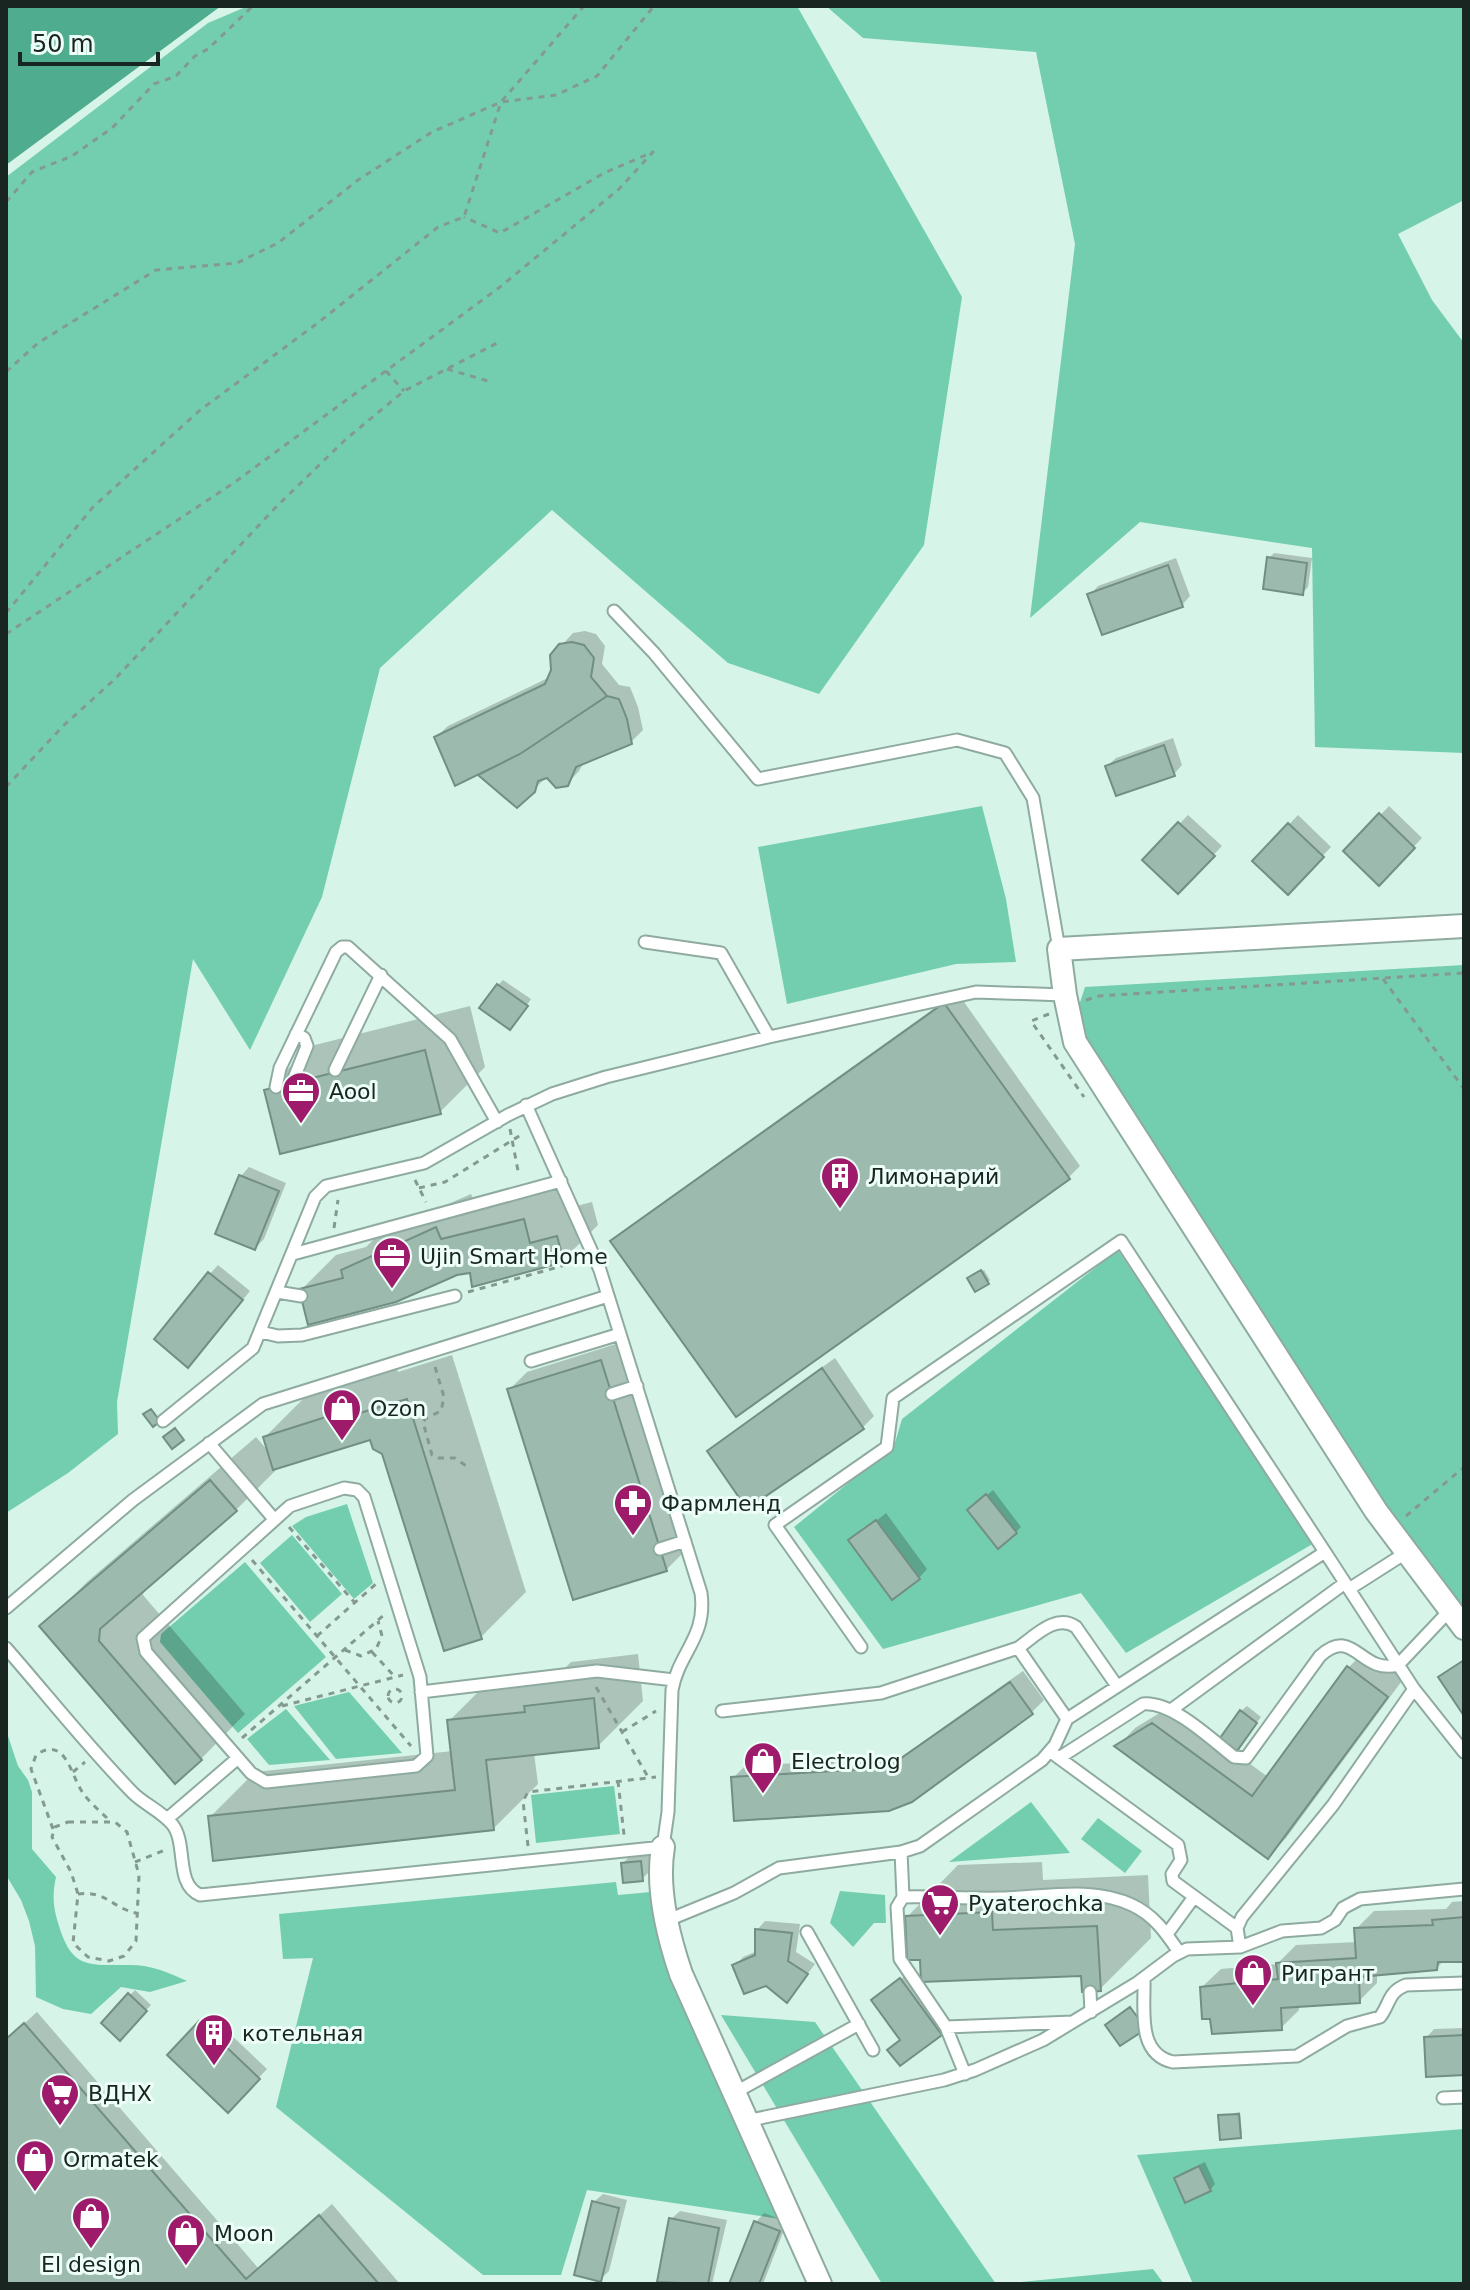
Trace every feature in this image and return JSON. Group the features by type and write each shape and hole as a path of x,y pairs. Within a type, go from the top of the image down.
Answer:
{"street":[{"path":"1457,1619 1390,1530 1075,1042 1059,949 1464,926"},
{"path":"663,1847 660,1870 681,1974 820,2284"}],"lane":[{"path":"614,611 654,653 758,779 957,740 1005,753 1033,798 1059,949"},
{"path":"645,942 721,953 769,1037"},
{"path":"276,1087 278,1072 296,1034 339,949 345,947 352,949 450,1039 497,1122"},
{"path":"335,1070 381,975"},
{"path":"163,1421 245,1358 253,1348 315,1197 326,1186 435,1158 526,1105 606,1077 769,1037 976,992 1066,1001"},
{"path":"292,1083 307,1046 304,1038 296,1034"},
{"path":"6,1648 132,1791 167,1819 177,1833 187,1883 192,1891 200,1895 663,1847 667,1823 671,1700 674,1680 700,1628 703,1616 701,1593 595,1257 526,1105"},
{"path":"293,1254 561,1181"},
{"path":"861,1647 775,1525 887,1447 893,1398 1121,1241 1414,1689 1464,1752"},
{"path":"277,1292 301,1296"},
{"path":"261,1332 293,1337 455,1296"},
{"path":"6,1608 133,1500 250,1412 270,1401 608,1296"},
{"path":"531,1361 620,1334"},
{"path":"612,1394 637,1386"},
{"path":"209,1443 277,1517"},
{"path":"344,1488 357,1490 364,1497 418,1672 428,1750 424,1761 416,1766 272,1782 256,1778 146,1652 142,1642 145,1633 241,1548 290,1506 303,1500 344,1488"},
{"path":"660,1549 685,1541"},
{"path":"1054,1755 1067,1719 1325,1552"},
{"path":"1171,1710 1347,1586 1407,1552"},
{"path":"668,1920 734,1893 779,1868 901,1852 930,1840 1054,1755 1143,1704 1155,1704 1171,1710 1234,1757 1246,1758 1328,1648 1348,1646 1379,1667 1398,1665 1457,1619"},
{"path":"722,1711 881,1693 1018,1648 1059,1621 1076,1627 1117,1686"},
{"path":"1018,1648 1067,1719"},
{"path":"421,1692 606,1671 674,1680"},
{"path":"1240,1947 1237,1928 1265,1887 1333,1805 1414,1689"},
{"path":"1054,1755 1178,1845 1181,1860 1172,1877 1176,1884 1237,1928"},
{"path":"167,1819 238,1758"},
{"path":"901,1852 903,1897 897,1907 900,1959 946,2027 965,2074"},
{"path":"746,2121 965,2074 1036,2044 1144,1979 1179,1952 1196,1947 1240,1947 1282,1931 1321,1928 1335,1920 1343,1908 1360,1899 1464,1889"},
{"path":"903,1897 1097,1895 1116,1898 1153,1918 1179,1952"},
{"path":"1167,1934 1194,1897"},
{"path":"807,1932 873,2050"},
{"path":"1144,1979 1146,2040 1155,2054 1173,2062 1297,2056 1347,2026 1380,2017 1397,1988 1464,1983"},
{"path":"1090,1992 1091,2012"},
{"path":"946,2027 1074,2022"},
{"path":"734,2093 859,2024"},
{"path":"1443,2098 1464,2097"}],"path":[{"path":"6,202 32,172 72,156 112,128 154,84 176,76 253,6"},
{"path":"464,217 501,102 584,6"},
{"path":"6,372 38,343 156,270 237,263 278,243 358,180 432,132 501,102 556,95 597,76 654,6"},
{"path":"6,613 93,507 199,411 319,322 438,227 464,217 500,233 604,173 653,152 619,189 500,287 235,482 6,634"},
{"path":"6,787 64,725 114,680 276,507 345,440 404,391 501,341"},
{"path":"447,369 488,381"},
{"path":"386,371 404,391"},
{"path":"1086,1099 1031,1021 1066,1001 1099,996 1464,973"},
{"path":"1382,978 1464,1089"},
{"path":"508,1115 521,1192"},
{"path":"419,1188 445,1182 536,1126"},
{"path":"409,1167 433,1216"},
{"path":"331,1243 341,1182"},
{"path":"455,1296 595,1257"},
{"path":"430,1351 445,1401 441,1411 423,1422 432,1455 436,1458 455,1458 469,1468"},
{"path":"1390,1530 1464,1467"},
{"path":"277,1517 355,1603"},
{"path":"241,1548 424,1761"},
{"path":"317,1636 388,1574"},
{"path":"230,1749 397,1604"},
{"path":"345,1649 361,1656 372,1652 381,1641 382,1630 378,1621"},
{"path":"372,1652 393,1678 394,1688"},
{"path":"278,1707 418,1672"},
{"path":"588,1672 648,1777"},
{"path":"389,1701 396,1703 403,1697 400,1690 394,1688"},
{"path":"389,1701 388,1692 394,1688"},
{"path":"622,1732 671,1700"},
{"path":"380,1709 389,1701"},
{"path":"53,1829 63,1822 111,1821 120,1823 127,1832 140,1882 136,1941 133,1948 117,1960 95,1960 82,1954 73,1943 78,1894 71,1872 53,1843 53,1829 31,1769 36,1755 49,1750 59,1752 66,1758 83,1793 111,1821"},
{"path":"530,1861 523,1801 531,1790 669,1775"},
{"path":"618,1781 626,1851"},
{"path":"135,1862 180,1845"},
{"path":"78,1894 102,1895 136,1913"}],"shaded area":[{"path":"6,6 221,6 6,165"},
{"path":"248,6 797,6 962,297 924,545 819,694 728,663 552,510 380,668 322,897 250,1050 193,959 117,1402 118,1434 68,1473 6,1513 6,177 208,23"},
{"path":"826,6 1464,6 1464,200 1398,234 1432,300 1464,343 1464,753 1315,747 1312,548 1140,522 1030,618 1075,244 1036,52 863,38"},
{"path":"982,806 1006,899 1016,962 956,964 787,1004 758,847"},
{"path":"1464,965 1464,1615 1384,1505 1073,1024 1085,987"},
{"path":"1118,1250 1316,1542 1126,1653 1081,1593 883,1649 794,1527 894,1446 902,1419"},
{"path":"347,1504 373,1583 354,1599 292,1526 306,1517"},
{"path":"292,1535 342,1594 310,1622 260,1563"},
{"path":"245,1562 326,1657 238,1733 160,1642 161,1634"},
{"path":"349,1692 402,1753 336,1759 294,1706"},
{"path":"286,1709 330,1760 269,1765 247,1739"},
{"path":"6,1730 18,1766 32,1792 32,1849 56,1877 55,1913 70,1950 84,1962 143,1966 187,1981 150,1992 121,1987 91,2014 63,2009 36,1997 35,1946 29,1921 6,1875"},
{"path":"614,1786 620,1834 536,1843 531,1795"},
{"path":"1031,1802 1070,1853 949,1862"},
{"path":"1098,1818 1142,1851 1125,1873 1081,1839"},
{"path":"616,1882 618,1895 651,1892 658,1940 780,2219 587,2190 561,2275 483,2275 276,2107 313,1958 283,1959 279,1914"},
{"path":"840,1891 885,1895 886,1923 874,1923 853,1947 830,1923"},
{"path":"721,2015 815,2022 996,2284 882,2284"},
{"path":"1464,2129 1464,2284 1193,2284 1137,2155"},
{"path":"1153,2269 1164,2284 1001,2284"}],"building":[{"path":"1267,557 1307,563 1303,595 1263,589"},
{"path":"1168,565 1183,607 1102,635 1087,594"},
{"path":"572,642 584,645 594,658 591,677 607,696 520,754 455,786 434,737 545,684 551,670 550,655 559,644"},
{"path":"607,696 619,699 632,744 576,767 568,786 556,788 547,778 538,781 535,792 517,808 478,775 520,754"},
{"path":"1164,745 1175,776 1116,796 1105,766"},
{"path":"1379,813 1415,848 1379,886 1343,851"},
{"path":"1178,822 1215,856 1178,894 1142,860"},
{"path":"1288,823 1324,857 1288,895 1252,861"},
{"path":"497,984 528,1006 510,1030 479,1008"},
{"name":"Лимонарий","path":"944,1003 1070,1179 736,1417 610,1241"},
{"path":"425,1050 441,1114 280,1154 264,1090"},
{"path":"239,1175 279,1191 255,1250 215,1234"},
{"path":"524,1219 530,1243 557,1236 564,1262 472,1287 470,1273 457,1275 396,1302 308,1325 299,1289 343,1278 341,1270 436,1227 441,1239"},
{"path":"981,1270 989,1284 975,1292 967,1278"},
{"path":"208,1272 243,1300 188,1368 154,1339"},
{"path":"601,1360 667,1571 573,1600 507,1389"},
{"path":"822,1368 864,1429 747,1509 707,1451"},
{"path":"407,1399 482,1639 444,1651 382,1454 373,1449 370,1440 273,1470 263,1437 351,1409 353,1415"},
{"path":"151,1409 160,1421 153,1427 143,1414"},
{"path":"175,1428 184,1440 172,1449 163,1437"},
{"path":"210,1480 237,1511 100,1629 99,1641 202,1760 175,1784 39,1626"},
{"path":"986,1494 1017,1533 998,1549 967,1510"},
{"path":"876,1520 920,1579 892,1600 848,1540"},
{"path":"1464,1660 1464,1716 1438,1677"},
{"path":"1347,1666 1388,1697 1268,1859 1114,1746 1152,1723 1252,1796"},
{"path":"1010,1682 1033,1714 912,1802 889,1811 734,1821 731,1777 887,1768"},
{"path":"594,1698 599,1748 486,1760 494,1830 213,1861 208,1816 455,1790 447,1720 525,1712 524,1706"},
{"path":"1240,1710 1257,1723 1237,1751 1220,1738"},
{"path":"641,1861 643,1881 623,1883 621,1863"},
{"path":"992,1912 993,1930 1097,1926 1101,1991 1082,1992 1081,1976 921,1982 920,1960 907,1960 905,1916"},
{"path":"1464,1917 1464,1962 1438,1962 1437,1970 1359,1977 1360,2003 1281,2008 1282,2030 1212,2034 1210,2019 1202,2019 1200,1987 1278,1979 1276,1963 1356,1958 1354,1928 1433,1925 1432,1920"},
{"path":"755,1929 792,1933 788,1961 808,1974 787,2003 766,1986 744,1994 732,1965 755,1955"},
{"path":"900,1978 942,2035 900,2066 887,2050 900,2040 871,2000"},
{"path":"128,1993 147,2011 120,2041 101,2023"},
{"path":"1130,2007 1146,2029 1120,2046 1105,2025"},
{"name":"котельная","path":"199,2021 260,2079 228,2113 167,2055"},
{"name":"ВДНХ","path":"24,2023 246,2279 319,2215 379,2284 6,2284 6,2039"},
{"path":"1464,2035 1464,2075 1426,2077 1424,2037"},
{"path":"1239,2114 1241,2138 1220,2140 1218,2115"},
{"path":"1199,2166 1211,2191 1185,2203 1174,2178"},
{"path":"592,2201 619,2208 601,2282 574,2275"},
{"path":"669,2218 719,2228 708,2284 657,2282"},
{"path":"754,2221 780,2231 759,2284 729,2284"}],"place":[{"name":"Aool","path":"301,1125"},
{"name":"Лимонарий","path":"840,1210"},
{"name":"Ujin Smart Home","path":"392,1290"},
{"name":"Ozon","path":"342,1442"},
{"name":"Фармленд","path":"633,1537"},
{"name":"Electrolog","path":"763,1795"},
{"name":"Pyaterochka","path":"940,1937"},
{"name":"Ригрант","path":"1253,2007"},
{"name":"котельная","path":"214,2067"},
{"name":"ВДНХ","path":"60,2127"},
{"name":"Ormatek","path":"35,2193"},
{"name":"El design","path":"91,2250"},
{"name":"Moon","path":"186,2267"}]}
